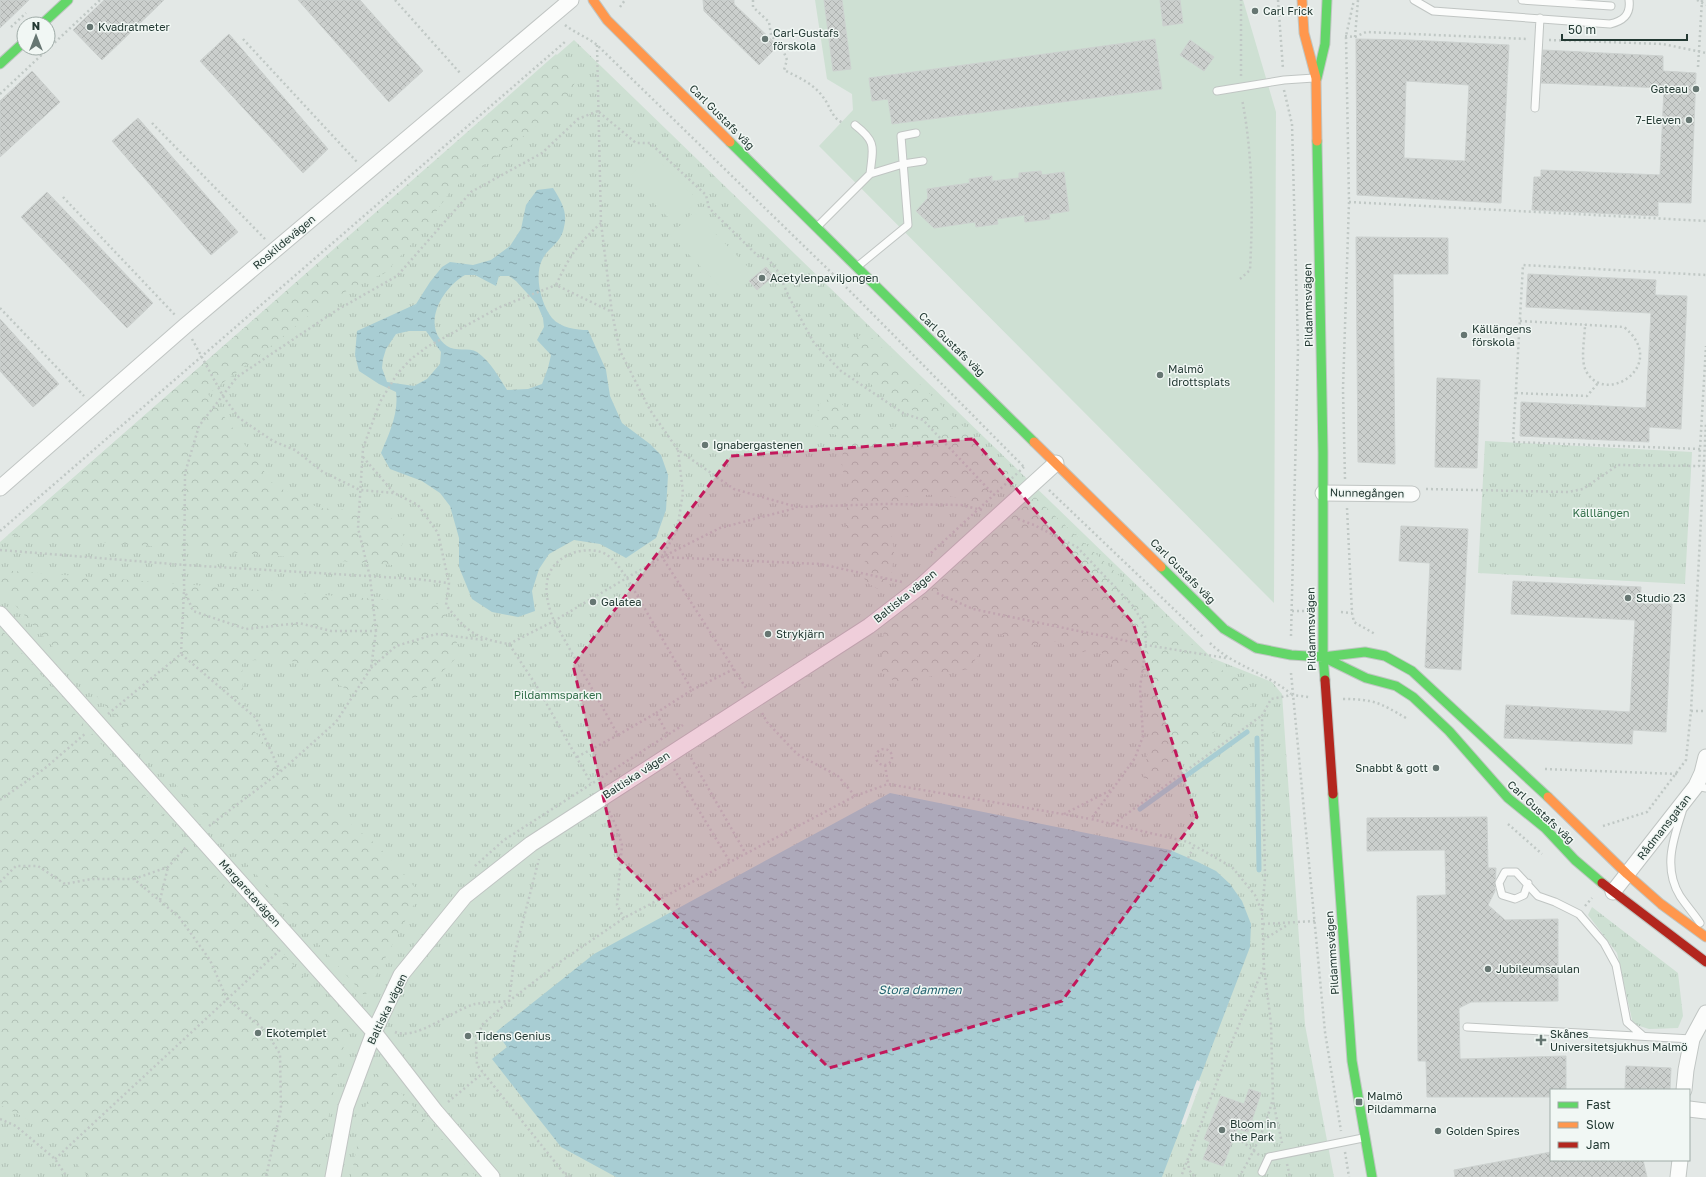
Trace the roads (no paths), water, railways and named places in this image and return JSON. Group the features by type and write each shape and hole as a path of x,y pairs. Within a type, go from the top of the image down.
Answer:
{"street":[{"path":"51,16 68,0"},
{"name":"Roskildevägen","path":"0,488 185,326 571,0"},
{"name":"Carl Gustafs väg","path":"593,0 607,20 1224,629 1256,648 1290,656 1323,657 1365,652 1385,656 1412,671 1550,799 1627,874 1661,904 1706,937"},
{"name":"Pildammsvägen","path":"1302,0 1304,34 1316,78 1323,493 1323,657 1352,1061 1372,1177"},
{"name":"Pildammsvägen","path":"1316,78 1325,44 1327,0"},
{"path":"0,64 16,49"},
{"name":"Baltiska vägen","path":"333,1177 346,1107 374,1032 401,975 465,896 531,844 604,805 869,626 1007,519 1056,464"},
{"name":"Nunnegången","path":"1323,493 1412,494"},
{"name":"Margaretavägen","path":"0,614 374,1032 436,1112 492,1177"},
{"name":"Carl Gustafs väg","path":"1323,657 1366,678 1396,686 1413,697 1449,731 1508,798 1545,828 1575,860 1613,892 1706,962"},
{"name":"Rådmansgatan","path":"1613,892 1686,798 1701,787 1702,773 1706,757"},
{"path":"1684,1089 1692,1039 1706,1013"},
{"path":"1690,1109 1706,1111"},
{"path":"1678,1177 1680,1161"}],"lane":[{"path":"1414,0 1432,11 1610,24 1622,21 1630,7 1629,0"},
{"path":"1522,0 1611,6"},
{"path":"1535,108 1540,18"},
{"path":"1217,91 1284,80 1316,78"},
{"path":"855,125 869,136 873,152 870,174"},
{"path":"857,268 908,225 901,136 916,133"},
{"path":"816,227 870,174 903,164 923,161"},
{"path":"1686,798 1672,844 1670,860 1672,877 1680,897 1706,932"},
{"path":"1528,883 1524,895 1515,899 1502,896 1500,883 1505,872 1516,872 1528,883 1538,896 1555,902 1579,914 1604,943 1616,965 1627,1022 1643,1036"},
{"path":"1467,1027 1692,1039"},
{"path":"1262,1172 1269,1157 1365,1137"}],"water":[{"path":"553,188 561,202 565,216 564,227 560,238 542,260 540,267 540,290 548,312 552,318 564,326 574,329 588,330 606,370 610,396 622,423 650,444 661,455 668,475 666,510 656,538 626,558 600,544 574,540 549,554 539,569 532,591 535,611 518,617 492,612 472,599 459,567 459,538 450,506 440,493 422,481 390,469 381,453 395,416 397,400 396,392 379,384 359,371 355,355 357,331 416,304 442,267 450,262 473,265 491,260 510,246 521,229 526,205 537,190","holes":["465,275 475,275 496,286 499,276 509,276 516,281 537,304 543,318 544,327 537,340 551,355 542,384 528,389 507,390 490,365 477,352 450,348 439,338 435,328 437,308 449,289","409,331 426,331 441,352 440,364 427,379 414,386 387,382 382,368 386,349 396,334"]},
{"name":"Stora dammen","path":"890,793 1170,850 1216,871 1230,884 1242,901 1251,924 1250,947 1162,1177 616,1177 561,1147 492,1059 507,1047 496,1032 594,954"}],"waterway":[{"path":"1140,809 1247,732"},
{"path":"1257,738 1259,870"}],"place":[{"name":"Carl Frick","path":"1255,11"},
{"name":"Kvadratmeter","path":"90,27"},
{"name":"Carl-Gustafs förskola","path":"765,39"},
{"name":"Gateau","path":"1696,89"},
{"name":"7-Eleven","path":"1689,120"},
{"name":"Acetylenpaviljongen","path":"762,278"},
{"name":"Källängens förskola","path":"1464,335"},
{"name":"Malmö Idrottsplats","path":"1160,375"},
{"name":"Ignabergastenen","path":"705,445"},
{"name":"Studio 23","path":"1628,598"},
{"name":"Galatea","path":"593,602"},
{"name":"Strykjärn","path":"768,634"},
{"name":"Snabbt & gott","path":"1436,768"},
{"name":"Jubileumsaulan","path":"1488,969"},
{"name":"Ekotemplet","path":"258,1033"},
{"name":"Tidens Genius","path":"468,1036"},
{"name":"Skånes Universitetsjukhus Malmö","path":"1541,1040"},
{"name":"Malmö Pildammarna","path":"1359,1102"},
{"name":"Bloom in the Park","path":"1222,1130"},
{"name":"Golden Spires","path":"1438,1131"}],"park label":[{"name":"Källlängen","path":"1601,513"},
{"name":"Pildammsparken","path":"558,695"}]}
